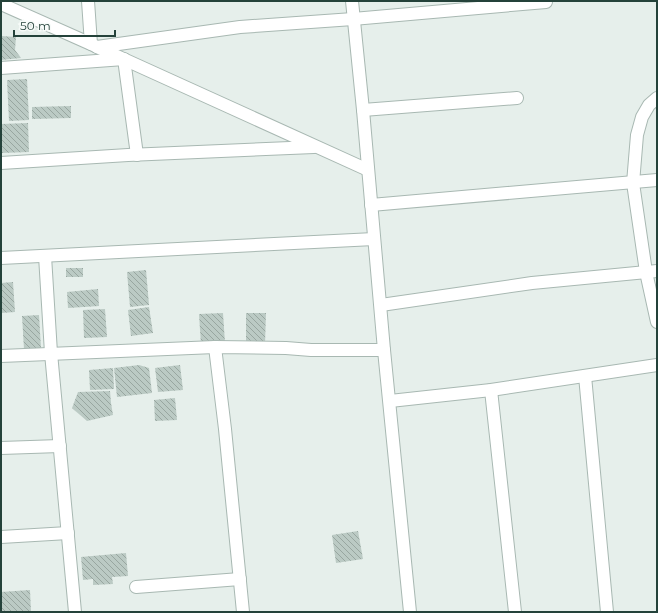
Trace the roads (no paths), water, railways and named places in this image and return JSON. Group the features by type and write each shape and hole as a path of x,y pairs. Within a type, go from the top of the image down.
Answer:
{"street":[{"path":"88,1 94,46"},
{"path":"352,1 410,612"},
{"path":"94,46 240,27 354,19 546,2"},
{"path":"1,4 368,170"},
{"path":"1,68 124,59"},
{"path":"124,59 137,155"},
{"path":"363,110 517,98"},
{"path":"657,98 648,105 640,123 637,135 633,182 652,271 657,322"},
{"path":"1,163 317,147"},
{"path":"371,205 657,180"},
{"path":"1,258 374,239"},
{"path":"44,256 51,354 75,612"},
{"path":"380,305 532,283 652,271"},
{"path":"1,356 215,347 286,348 311,350 384,350"},
{"path":"215,347 225,429 243,612"},
{"path":"390,401 491,390 657,365"},
{"path":"585,376 607,612"},
{"path":"491,390 514,612"},
{"path":"1,448 60,446"},
{"path":"1,537 68,533"},
{"path":"136,587 240,579"}]}
